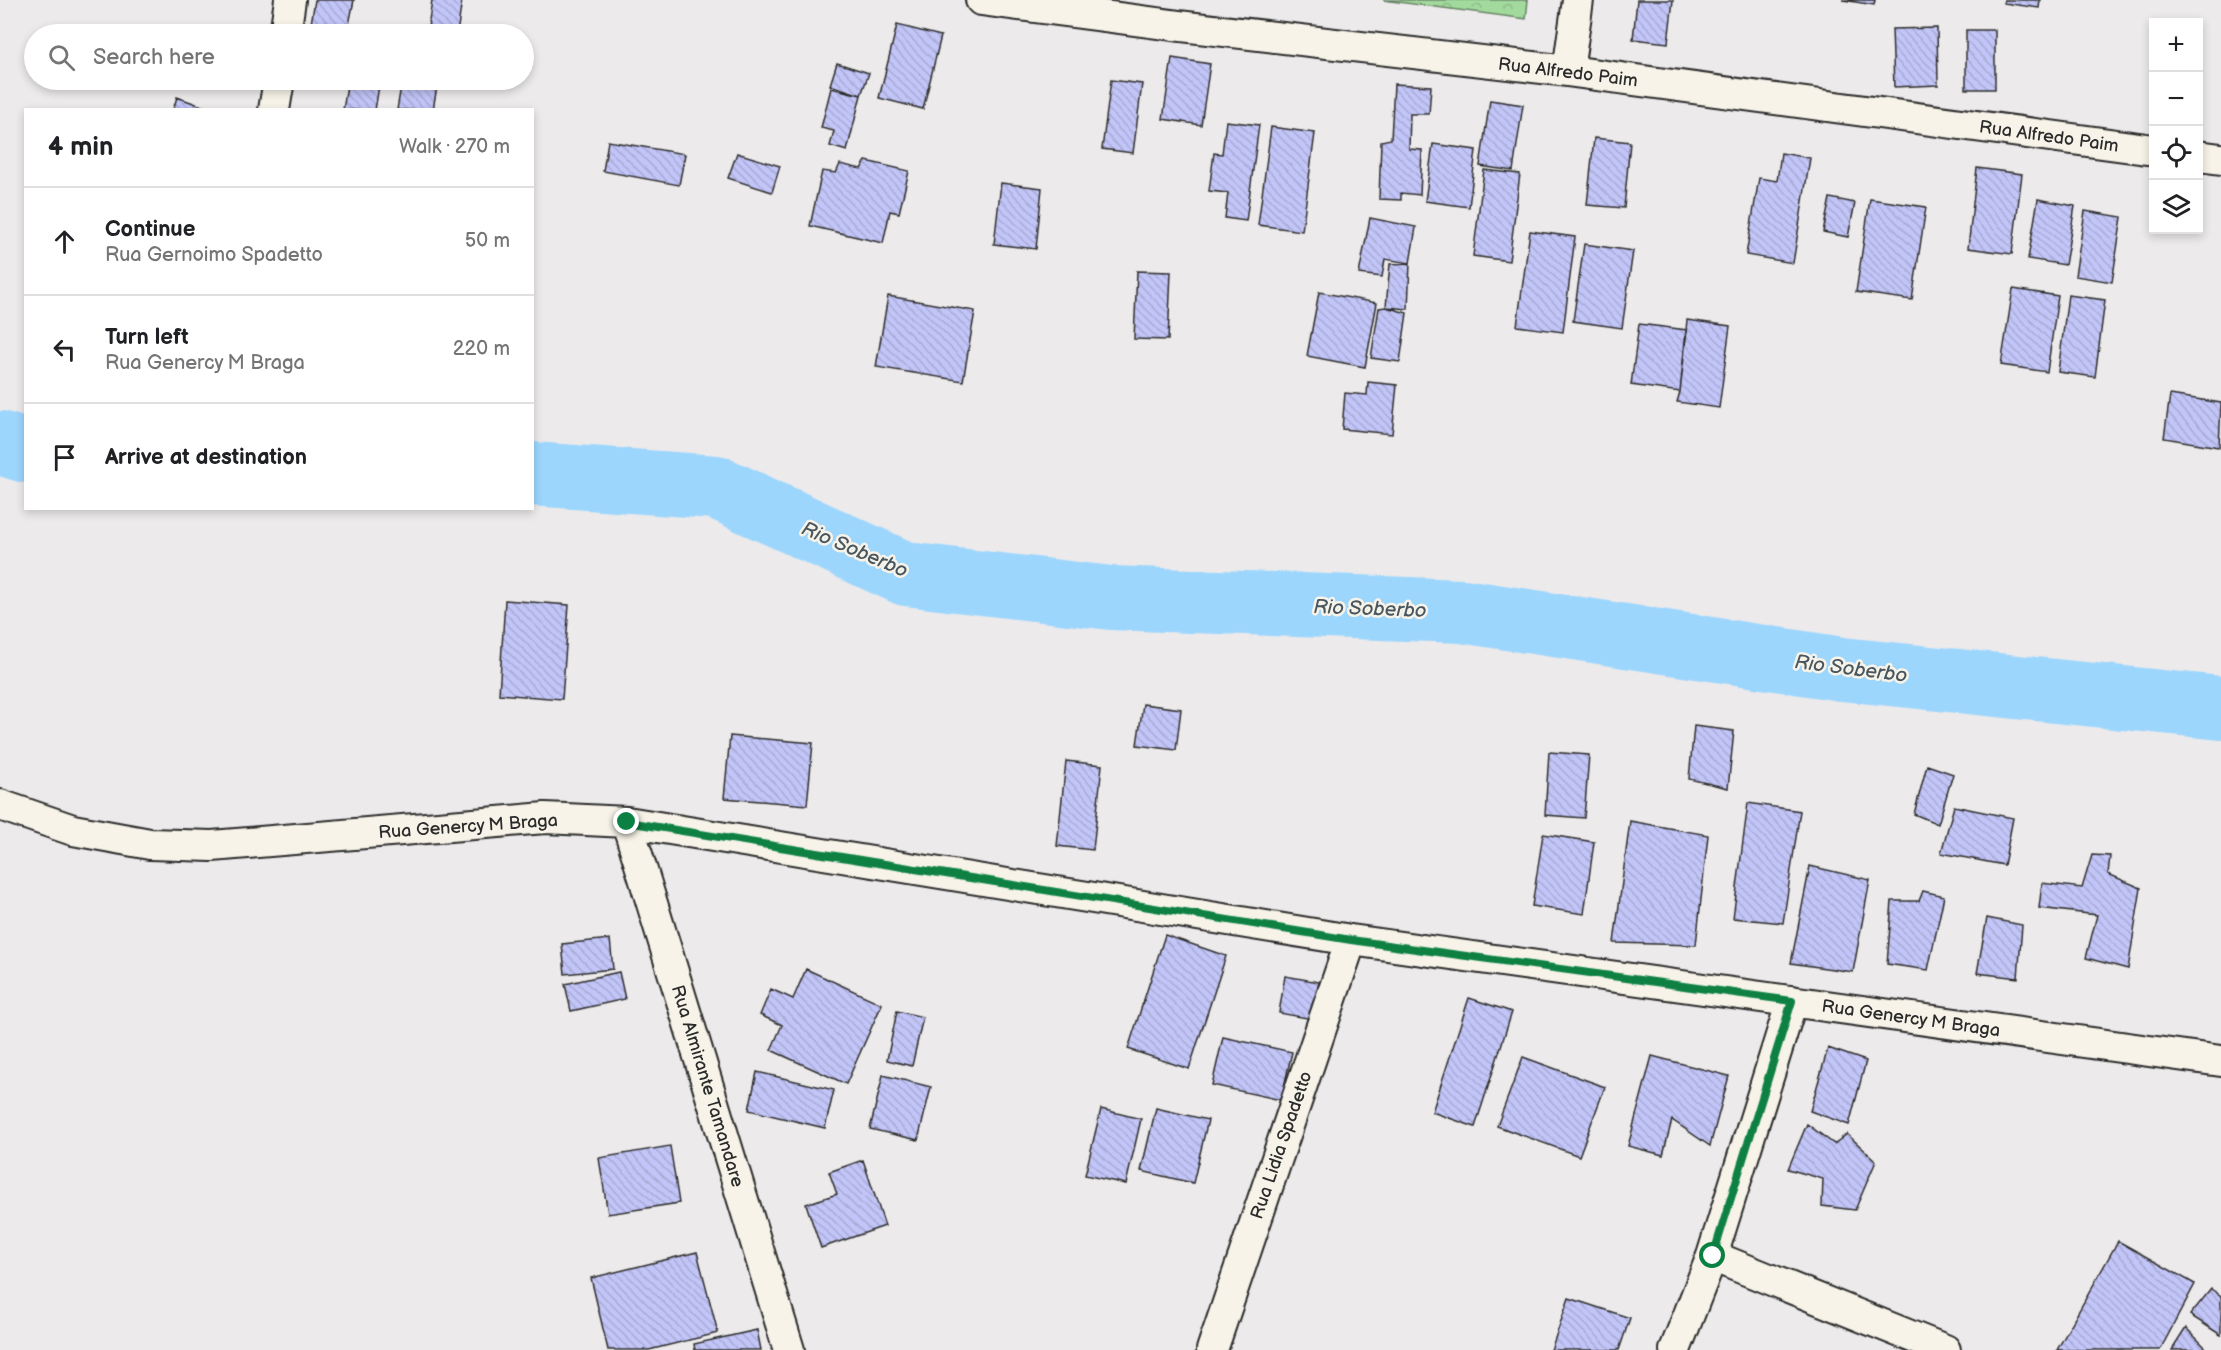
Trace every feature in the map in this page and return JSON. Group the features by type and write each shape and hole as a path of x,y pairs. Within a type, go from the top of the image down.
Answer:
{"street":[{"path":"286,24 290,0"},
{"name":"Rua Alfredo Paim","path":"981,0 1568,72 2149,149"},
{"path":"1568,72 1578,0"},
{"path":"274,108 277,90"},
{"path":"2203,157 2221,159"},
{"name":"Rua Genercy M Braga","path":"0,805 73,830 150,844 212,846 545,818 627,822 1351,940 2221,1061"},
{"name":"Rua Almirante Tamandare","path":"627,822 789,1350"},
{"name":"Rua Lidia Spadetto","path":"1212,1350 1351,940"},
{"path":"1675,1350 1713,1256 1792,1001"},
{"path":"1713,1256 1945,1350"}],"green space":[{"path":"1383,0 1528,0 1526,19"}],"building":[{"path":"315,0 354,0 349,24 311,24"},
{"path":"432,0 462,0 458,24 428,24"},
{"path":"1637,0 1673,0 1668,43 1633,39"},
{"path":"1843,0 1875,0 1874,5"},
{"path":"2004,0 2040,0 2039,8 2003,3"},
{"path":"897,25 941,36 923,109 879,98"},
{"path":"1937,28 1938,85 1894,87 1892,29"},
{"path":"1966,30 1995,30 1995,89 1966,89"},
{"path":"1172,58 1210,64 1201,125 1163,119"},
{"path":"837,63 869,73 861,95 830,85"},
{"path":"1111,80 1142,84 1133,153 1102,149"},
{"path":"1394,84 1431,86 1429,114 1410,114 1409,149 1422,150 1420,195 1401,193 1401,200 1379,199 1381,141 1391,139"},
{"path":"831,88 861,95 847,151 830,146 834,131 821,128"},
{"path":"346,90 378,90 375,108 343,108"},
{"path":"400,90 436,90 433,108 397,108"},
{"path":"177,97 207,108 174,108"},
{"path":"1490,100 1523,105 1513,171 1480,166"},
{"path":"1226,121 1259,125 1246,221 1225,218 1228,193 1209,191 1214,153 1222,154"},
{"path":"1271,127 1315,133 1302,231 1258,225"},
{"path":"1594,138 1630,142 1624,208 1587,205"},
{"path":"608,141 685,154 679,185 603,171"},
{"path":"1433,144 1476,150 1469,207 1425,201"},
{"path":"737,153 780,166 772,192 728,178"},
{"path":"1781,153 1810,158 1793,263 1746,255 1759,178 1777,181"},
{"path":"866,161 909,171 899,213 890,211 883,243 810,226 822,171 836,173 840,164 861,169"},
{"path":"1977,168 2022,174 2012,254 1968,248"},
{"path":"1484,170 1520,174 1509,261 1473,256"},
{"path":"1001,183 1042,188 1036,249 994,244"},
{"path":"1830,198 1855,203 1848,237 1823,232"},
{"path":"1870,199 1926,207 1912,300 1856,292"},
{"path":"2038,199 2075,206 2065,265 2028,259"},
{"path":"2085,211 2122,217 2112,282 2075,276"},
{"path":"1370,218 1416,227 1410,263 1385,259 1382,277 1359,274"},
{"path":"1530,231 1575,237 1563,332 1517,326"},
{"path":"1584,244 1633,251 1622,328 1573,321"},
{"path":"1410,263 1408,309 1386,307 1390,264"},
{"path":"1137,271 1171,272 1168,340 1134,339"},
{"path":"2013,289 2058,296 2047,372 2001,365"},
{"path":"1319,292 1377,303 1365,367 1307,356"},
{"path":"2068,295 2105,300 2095,377 2058,372"},
{"path":"888,296 975,311 963,381 876,367"},
{"path":"1386,307 1407,313 1400,362 1371,358 1379,308"},
{"path":"1687,320 1730,326 1719,408 1677,402"},
{"path":"1639,324 1687,330 1680,392 1631,385"},
{"path":"1368,382 1397,385 1392,434 1342,429 1345,393 1367,395"},
{"path":"2170,395 2221,403 2219,447 2164,438"},
{"path":"505,600 569,605 562,699 499,694"},
{"path":"1143,704 1181,709 1176,750 1137,745"},
{"path":"1694,726 1734,731 1728,788 1689,779"},
{"path":"730,736 813,743 807,805 724,798"},
{"path":"1549,752 1589,755 1584,818 1545,815"},
{"path":"1066,761 1102,765 1093,850 1057,846"},
{"path":"1927,765 1953,774 1938,824 1914,814"},
{"path":"1748,803 1800,811 1783,923 1733,918"},
{"path":"1954,806 2013,818 2004,865 1941,853"},
{"path":"1630,821 1708,835 1696,945 1614,943"},
{"path":"1543,834 1594,842 1584,914 1532,906"},
{"path":"2092,855 2110,856 2108,874 2141,888 2128,969 2086,958 2097,915 2039,908 2042,883 2082,888"},
{"path":"1810,866 1870,880 1853,972 1791,963"},
{"path":"1923,891 1944,896 1928,970 1887,964 1892,901 1919,901"},
{"path":"1987,918 2022,925 2018,978 1977,973"},
{"path":"1165,935 1226,956 1189,1069 1128,1049"},
{"path":"610,939 613,969 565,974 562,944"},
{"path":"806,969 882,1004 846,1084 771,1050 782,1025 760,1015 771,989 793,999"},
{"path":"619,972 625,999 571,1011 565,984"},
{"path":"1285,976 1319,982 1312,1019 1279,1013"},
{"path":"1469,998 1512,1012 1475,1127 1432,1112"},
{"path":"897,1011 923,1017 912,1066 887,1060"},
{"path":"1223,1037 1292,1052 1281,1100 1212,1085"},
{"path":"1828,1048 1866,1061 1849,1125 1810,1111"},
{"path":"1652,1056 1729,1076 1710,1146 1672,1120 1663,1155 1628,1146"},
{"path":"1523,1057 1605,1087 1579,1156 1497,1126"},
{"path":"757,1072 834,1090 825,1128 749,1110"},
{"path":"883,1075 931,1087 918,1140 870,1129"},
{"path":"1156,1108 1208,1120 1193,1183 1141,1171"},
{"path":"1101,1109 1141,1119 1126,1184 1085,1175"},
{"path":"1807,1124 1834,1144 1847,1134 1876,1161 1855,1210 1822,1206 1823,1179 1788,1169"},
{"path":"670,1146 679,1203 608,1214 599,1158"},
{"path":"863,1160 885,1226 821,1248 806,1204 837,1194 829,1172"},
{"path":"2118,1241 2195,1284 2160,1350 2057,1350"},
{"path":"697,1252 718,1333 649,1350 608,1350 591,1278"},
{"path":"2211,1289 2221,1296 2221,1335 2190,1315"},
{"path":"1569,1298 1630,1318 1619,1350 1551,1350"},
{"path":"2186,1328 2208,1350 2172,1350"},
{"path":"757,1330 761,1350 695,1350 694,1344"}],"waterway":[{"name":"Rio Soberbo","path":"0,443 24,450"},
{"name":"Rio Soberbo","path":"534,474 716,487 906,574 1111,598 1462,611 1842,669 2221,708"}],"route":[{"path":"627,822 1351,940 1792,1001 1713,1256"}]}
